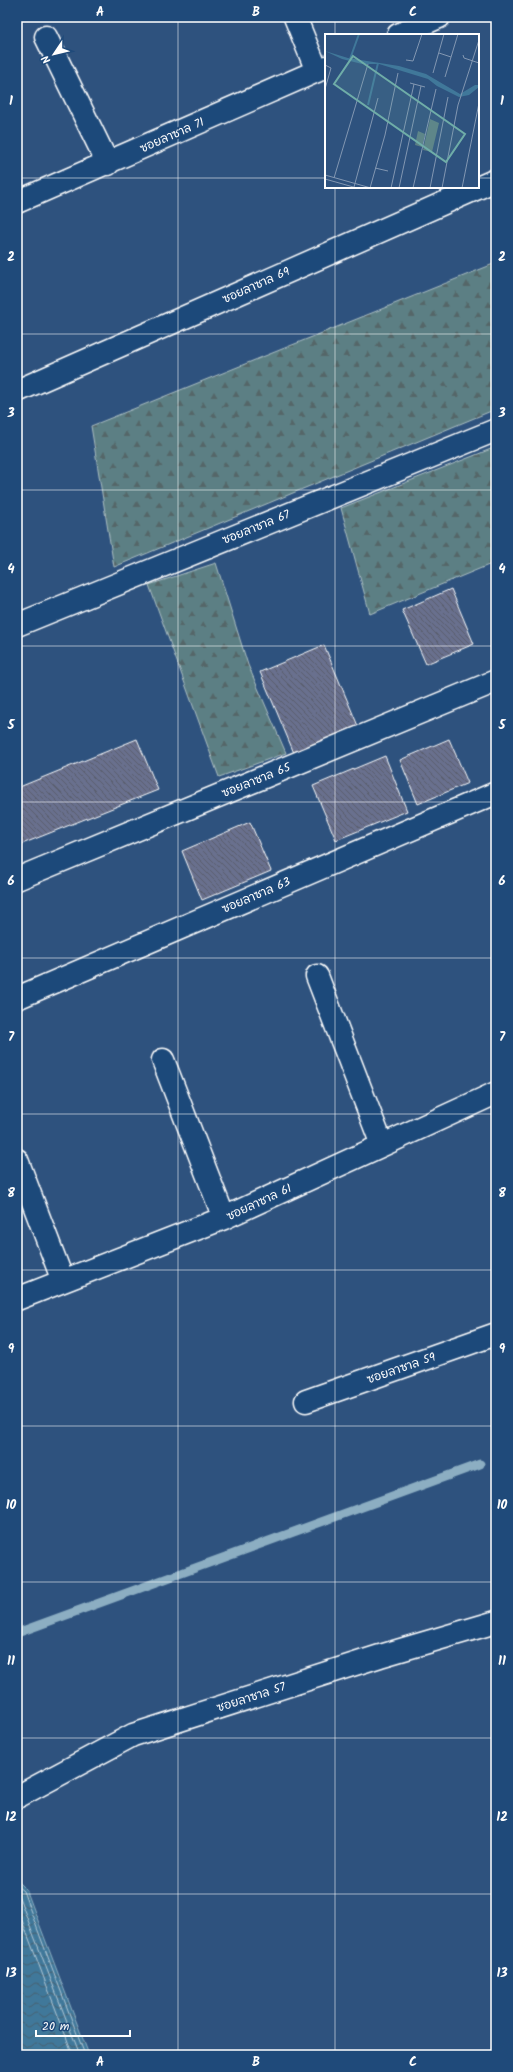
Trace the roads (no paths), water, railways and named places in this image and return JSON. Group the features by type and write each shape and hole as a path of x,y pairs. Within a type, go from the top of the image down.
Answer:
{"street":[{"path":"295,17 321,69"},
{"path":"400,34 439,17"},
{"path":"46,37 108,164"},
{"name":"ซอยลาซาล 71","path":"17,202 108,164 321,69"},
{"name":"ซอยลาซาล 69","path":"479,187 496,180"},
{"name":"ซอยลาซาล 69","path":"17,391 478,188"},
{"name":"ซอยลาซาล 67","path":"17,625 496,430"},
{"name":"ซอยลาซาล 65","path":"17,879 496,681"},
{"name":"ซอยลาซาล 63","path":"17,998 496,793"},
{"path":"317,976 382,1145"},
{"path":"163,1060 224,1218"},
{"name":"ซอยลาซาล 61","path":"17,1299 224,1218 496,1093"},
{"path":"17,1160 63,1281"},
{"name":"ซอยลาซาล 59","path":"306,1401 496,1334"},
{"name":"ซอยลาซาล 57","path":"17,1797 133,1735 380,1656 496,1622"}],"water":[{"path":"17,1880 26,1889 89,2055 17,2055"}],"waterway":[{"path":"17,1633 480,1464"}]}
